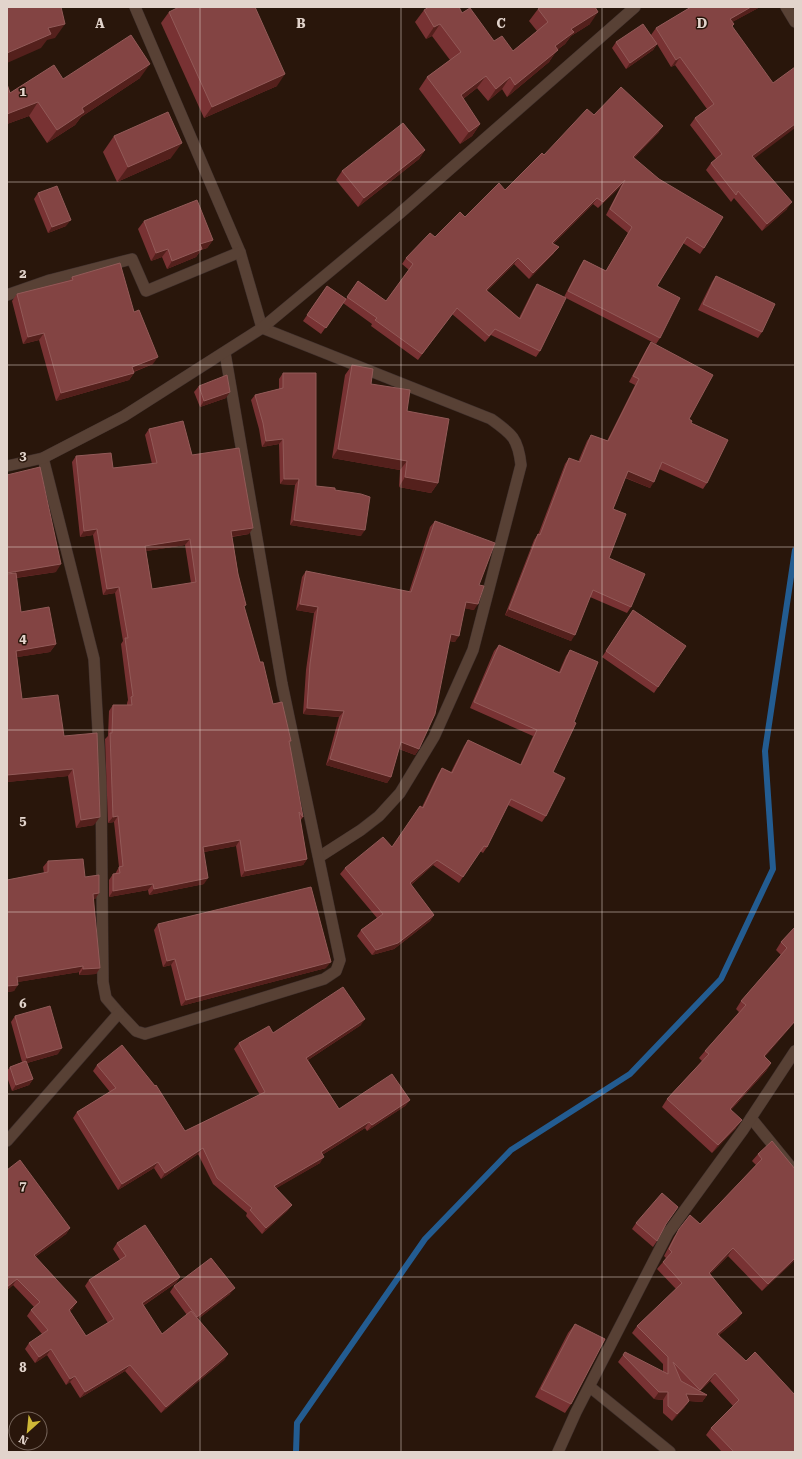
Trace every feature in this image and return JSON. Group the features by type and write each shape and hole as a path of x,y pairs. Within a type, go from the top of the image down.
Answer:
{"street":[{"path":"135,7 240,252 262,328"},
{"path":"7,466 43,458 124,416 262,328 399,214 635,7"},
{"path":"786,7 795,22"},
{"path":"7,295 50,280 132,259 146,291 240,252"},
{"path":"262,328 491,419 510,432 519,448 520,454 521,465 473,650 434,737 400,793 379,816 361,830 319,856"},
{"path":"43,458 94,659 101,785 103,982 106,998 118,1013 136,1031 145,1034 324,979 336,971 340,960 282,684 225,353"},
{"path":"7,1141 118,1013"},
{"path":"558,1452 576,1412 668,1233 751,1118 795,1050"},
{"path":"751,1118 795,1172"},
{"path":"590,1387 670,1452"}],"building":[{"path":"7,7 61,7 65,24 48,28 51,34 7,53"},
{"path":"179,7 255,7 285,74 212,107 169,12"},
{"path":"429,7 459,7 462,13 470,8 494,41 502,36 513,51 548,22 538,9 541,7 595,7 598,12 571,29 574,32 555,46 558,50 515,85 510,77 496,89 486,76 461,95 480,124 469,132 427,77 461,52 440,24 434,27 424,10"},
{"path":"691,7 751,7 730,19 734,24 732,26 773,83 795,67 795,124 752,156 792,202 767,224 738,191 736,195 711,163 722,154 695,118 714,104 680,57 676,60 656,28"},
{"path":"643,24 657,44 630,63 616,42"},
{"path":"131,35 150,64 82,108 84,112 57,130 38,102 7,114 7,84 10,93 54,65 63,79"},
{"path":"621,87 663,126 633,157 659,179 723,217 704,248 687,237 657,286 680,298 660,338 568,291 584,260 606,271 632,227 610,209 625,180 603,202 597,198 552,243 559,247 533,273 518,258 486,290 520,319 537,284 566,298 540,351 495,329 489,336 457,308 422,354 375,320 377,318 347,297 358,281 386,301 413,264 406,258 430,233 435,237 460,212 465,217 499,183 505,190 542,153 544,155 587,109 594,115"},
{"path":"168,112 182,143 128,167 114,136"},
{"path":"403,123 425,150 364,198 342,171"},
{"path":"57,186 71,220 52,227 38,193"},
{"path":"197,200 213,240 200,244 202,249 172,261 168,249 156,253 144,221"},
{"path":"120,263 134,312 139,310 158,357 132,367 134,373 61,393 44,333 28,337 17,294 73,280 72,277"},
{"path":"716,276 775,304 762,332 703,304"},
{"path":"327,286 346,299 326,328 307,315"},
{"path":"651,342 713,375 689,419 692,421 691,423 728,440 707,483 662,462 654,482 628,471 613,509 626,514 609,558 645,574 631,607 593,590 575,635 509,609 538,534 540,535 569,458 580,462 591,435 608,441 639,379 633,376"},
{"path":"352,365 373,369 371,384 410,390 407,411 449,419 438,483 405,477 407,461 338,449"},
{"path":"283,373 316,373 316,486 335,488 335,490 370,497 365,530 294,520 299,479 284,479 283,439 266,441 263,423 255,395 283,388"},
{"path":"227,375 230,392 204,401 199,386"},
{"path":"183,421 192,455 239,448 253,528 231,531 238,574 246,605 244,606 260,662 263,662 273,704 282,702 291,741 289,741 303,817 299,812 307,859 245,871 240,840 203,847 208,878 154,889 153,884 113,891 113,874 120,873 119,867 123,866 118,816 113,817 110,733 112,733 113,705 132,705 131,697 133,696 125,638 128,638 119,587 107,589 97,529 84,531 76,456 111,453 113,468 157,463 149,429","holes":["190,539 196,582 152,589 145,546"]},
{"path":"40,467 61,564 7,573 7,475"},
{"path":"435,521 495,543 479,585 484,586 478,604 466,602 459,636 451,634 435,714 419,749 401,742 391,777 330,759 344,711 307,708 310,664 318,607 300,604 306,571 411,592"},
{"path":"16,573 21,612 49,607 56,644 16,651 22,699 58,695 64,736 97,733 100,817 81,820 73,769 7,775 7,574"},
{"path":"633,610 686,646 658,687 606,651"},
{"path":"499,645 560,673 570,650 598,662 574,722 576,723 553,772 565,778 546,816 511,799 487,847 484,846 463,877 437,860 410,883 434,915 398,943 376,950 361,930 383,914 345,868 383,837 392,847 420,806 423,808 442,768 452,773 468,740 521,765 537,730 474,702"},
{"path":"83,859 85,877 99,875 99,893 93,894 100,968 83,969 83,966 17,977 18,985 7,986 7,880 48,872 48,861"},
{"path":"311,887 331,962 186,1000 175,959 167,961 158,924"},
{"path":"795,927 795,1021 764,1056 771,1063 730,1109 742,1120 718,1145 667,1099 709,1054 705,1051 746,1005 741,1001 787,948 781,942"},
{"path":"343,987 365,1019 306,1058 339,1109 392,1074 410,1100 372,1125 369,1122 321,1152 324,1157 274,1186 292,1205 266,1228 250,1210 252,1208 217,1178 203,1148 165,1173 158,1162 122,1184 77,1112 116,1088 97,1065 122,1045 155,1086 156,1085 185,1131 265,1092 239,1043 269,1026 273,1033"},
{"path":"50,1006 62,1048 27,1058 15,1016"},
{"path":"26,1061 33,1079 16,1085 10,1067"},
{"path":"772,1141 795,1169 795,1258 768,1284 733,1248 709,1273 742,1313 717,1334 746,1361 755,1352 795,1395 795,1452 734,1452 711,1428 739,1400 715,1373 700,1390 673,1362 681,1381 707,1395 686,1394 689,1401 677,1414 668,1406 668,1392 659,1392 623,1355 625,1352 668,1374 668,1357 637,1326 682,1283 663,1262 672,1252 669,1249 679,1229 690,1215 700,1224 762,1159 758,1154"},
{"path":"20,1160 70,1228 34,1255 77,1302 69,1310 86,1336 114,1319 89,1280 126,1256 117,1243 145,1225 180,1277 142,1303 162,1334 191,1311 228,1354 166,1407 130,1365 85,1392 75,1376 70,1379 51,1349 39,1357 29,1343 48,1330 31,1310 40,1302 17,1279 7,1287 7,1170"},
{"path":"662,1193 678,1207 666,1224 657,1241 636,1223"},
{"path":"211,1258 235,1288 197,1317 174,1286"},
{"path":"575,1324 605,1339 571,1404 541,1389"}],"waterway":[{"path":"296,1452 297,1423 425,1239 511,1150 630,1074 721,979 773,869 765,751 795,550"}]}
